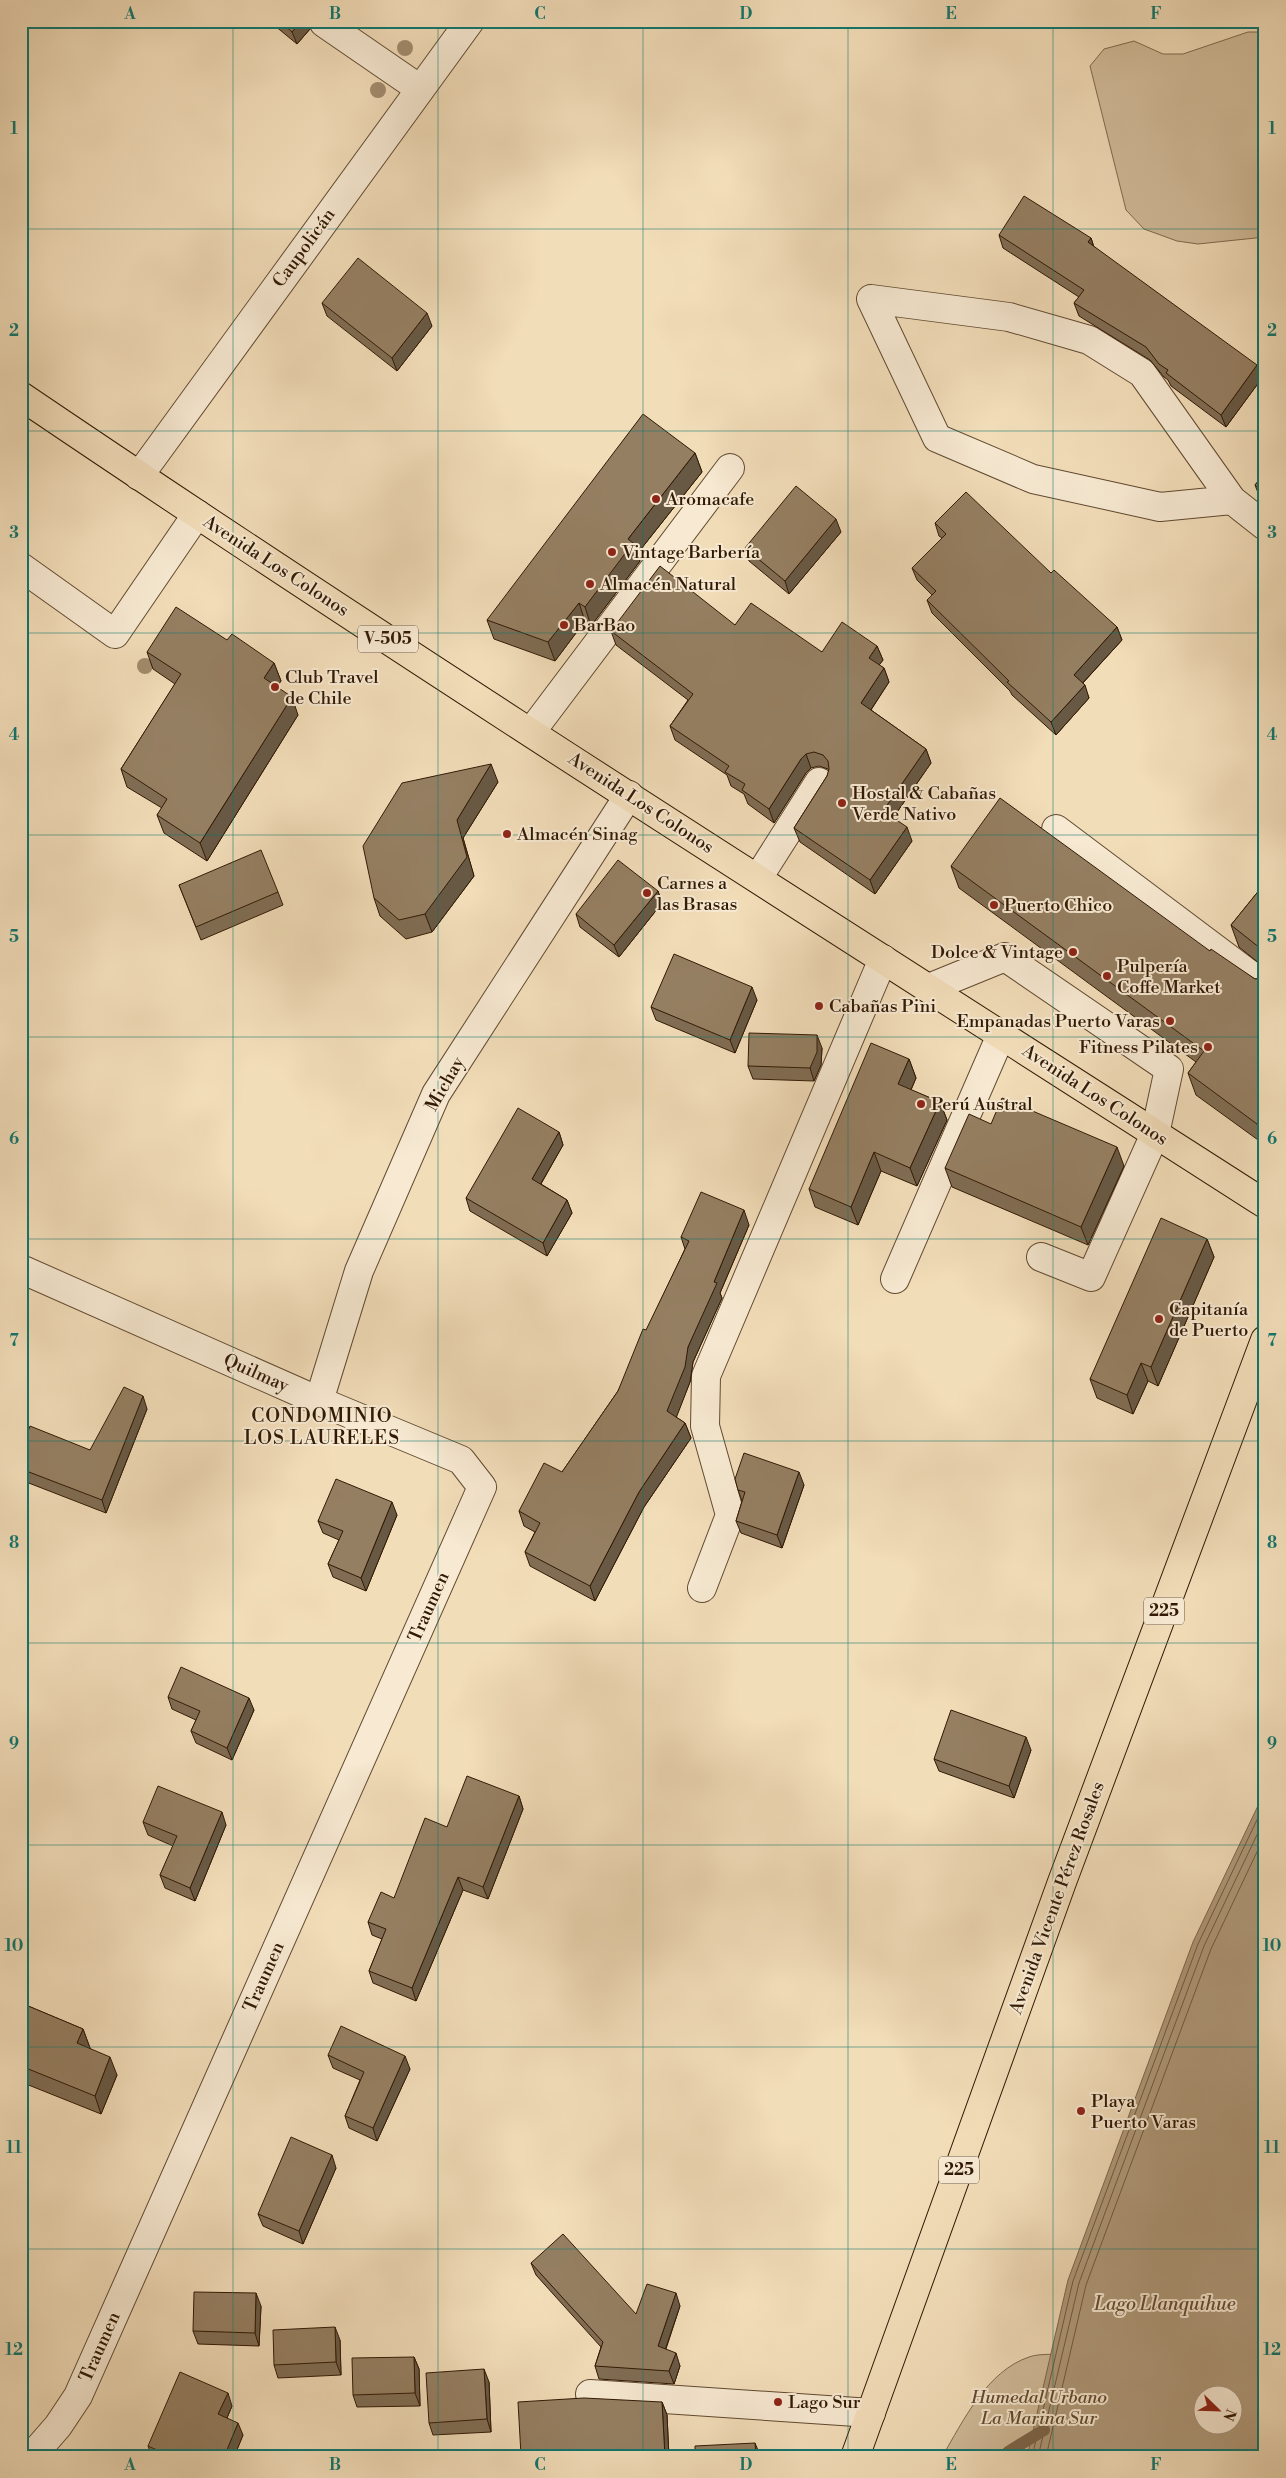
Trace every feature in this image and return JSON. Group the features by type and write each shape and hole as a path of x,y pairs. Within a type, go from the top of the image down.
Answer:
{"main road":[{"name":"Avenida Los Colonos","path":"21,396 139,476 531,732 1265,1204"},
{"name":"Avenida Vicente Pérez Rosales","path":"855,2457 1062,1882 1265,1340"}],"street":[{"name":"Caupolicán","path":"139,476 470,21"},
{"path":"324,23 420,89"},
{"path":"1232,500 1160,507 1033,479 937,438 871,299 1009,317 1089,340 1142,373 1232,500 1265,526"},
{"path":"531,732 730,468"},
{"path":"21,566 115,634 197,514"},
{"path":"758,878 819,782"},
{"name":"Michay","path":"319,1401 358,1270 436,1094 629,795"},
{"path":"1056,829 1265,986"},
{"path":"929,988 1004,957 1169,1069 1155,1134 1091,1277 1041,1257"},
{"path":"702,1588 730,1515 705,1426 706,1376 883,959"},
{"path":"895,1279 1001,1034"},
{"name":"Quilmay","path":"21,1269 319,1401 461,1460 482,1487"},
{"name":"Traumen","path":"30,2457 58,2426 78,2396 482,1487"},
{"path":"590,2394 871,2414"}],"green space":[{"path":"1248,32 1265,32 1265,237 1198,244 1177,241 1144,229 1126,210 1090,66 1104,49 1134,41 1163,54 1183,54"},
{"name":"Humedal Urbano La Marina Sur","path":"1067,2354 1089,2457 942,2457 968,2413 989,2385 1001,2373 1029,2357"}],"water":[{"name":"Lago Llanquihue","path":"1265,1791 1265,2457 1027,2457 1068,2280 1193,1942"}],"building":[{"path":"280,21 301,21 292,32"},
{"path":"1024,196 1091,238 1088,242 1257,365 1221,415 1166,373 1168,370 1159,364 1146,347 1074,303 1084,290 999,235"},
{"path":"358,258 427,313 392,358 322,303"},
{"path":"643,414 695,453 628,539 633,543 585,607 579,603 548,642 487,620"},
{"path":"1265,473 1265,494 1255,485"},
{"path":"796,486 836,519 785,581 745,548"},
{"path":"966,492 1051,573 1054,570 1117,627 1074,675 1085,685 1051,722 1007,682 1009,681 927,600 936,591 912,568 946,534 935,523"},
{"path":"660,566 735,625 751,603 822,652 842,622 877,646 869,658 884,668 861,703 926,749 883,811 907,827 870,880 794,828 827,776 829,769 828,761 823,755 814,752 806,754 801,759 769,809 742,790 745,784 725,772 729,766 670,726 693,694 611,631"},
{"path":"176,607 227,640 232,634 274,663 264,678 292,697 200,843 157,815 167,799 121,769 181,674 147,652"},
{"path":"491,764 457,820 467,857 425,914 399,920 374,898 363,846 402,783"},
{"path":"1000,798 1210,951 1211,949 1255,979 1265,977 1265,1113 1257,1124 1188,1073 1204,1051 951,866"},
{"path":"261,850 278,892 196,927 179,885"},
{"path":"618,860 658,891 614,945 576,914"},
{"path":"1265,883 1265,952 1231,925"},
{"path":"674,954 752,987 730,1040 651,1007"},
{"path":"749,1033 817,1035 817,1052 810,1068 748,1066"},
{"path":"871,1043 909,1059 898,1084 940,1102 910,1168 874,1152 851,1207 809,1189"},
{"path":"1002,1098 1117,1147 1081,1227 945,1168 969,1114 991,1124"},
{"path":"518,1108 559,1132 532,1179 567,1200 543,1243 466,1198"},
{"path":"701,1192 744,1210 714,1282 717,1283 688,1347 685,1367 667,1411 685,1423 639,1492 590,1586 525,1552 540,1523 519,1511 544,1463 562,1472 618,1391 643,1329 646,1330 689,1241 681,1237"},
{"name":"Capitanía de Puerto","path":"1161,1218 1207,1239 1151,1367 1141,1363 1127,1395 1090,1379"},
{"path":"124,1387 143,1396 102,1500 21,1469 21,1451 30,1426 90,1450"},
{"path":"744,1453 799,1472 777,1535 736,1521 745,1492 738,1490 735,1479"},
{"path":"336,1479 392,1502 361,1578 328,1564 343,1531 318,1521"},
{"path":"181,1667 249,1698 227,1748 191,1731 200,1711 168,1697"},
{"path":"951,1710 1026,1737 1009,1786 934,1759"},
{"path":"467,1776 519,1796 483,1887 458,1877 412,1988 369,1971 386,1929 368,1922 381,1892 394,1898 425,1818 447,1827"},
{"path":"158,1786 222,1812 190,1888 160,1875 177,1836 143,1822"},
{"path":"21,2003 83,2029 77,2043 110,2057 95,2096 21,2066"},
{"path":"341,2026 405,2056 373,2128 345,2116 364,2072 328,2055"},
{"path":"291,2137 332,2155 299,2231 258,2214"},
{"path":"563,2234 636,2314 647,2284 676,2293 658,2346 676,2353 669,2371 595,2366 603,2342 531,2263"},
{"path":"194,2292 256,2293 255,2333 193,2331"},
{"path":"335,2327 336,2362 274,2365 273,2330"},
{"path":"414,2357 415,2393 353,2395 352,2358"},
{"path":"484,2369 487,2419 429,2423 426,2373"},
{"path":"180,2372 228,2393 218,2414 238,2423 224,2457 173,2457 148,2446"},
{"path":"584,2398 662,2402 665,2457 549,2457 550,2453 521,2455 518,2402"},
{"path":"755,2443 756,2457 695,2457 695,2446"}],"waterway":[{"path":"1007,2457 1008,2452 1044,2430"}],"place":[{"name":"Aromacafe","path":"656,499"},
{"name":"Vintage Barbería","path":"612,552"},
{"name":"Almacén Natural","path":"590,584"},
{"name":"BarBao","path":"564,625"},
{"name":"Club Travel de Chile","path":"275,687"},
{"name":"Hostal & Cabañas Verde Nativo","path":"842,803"},
{"name":"Almacén Sinag","path":"507,834"},
{"name":"Carnes a las Brasas","path":"647,893"},
{"name":"Puerto Chico","path":"994,905"},
{"name":"Dolce & Vintage","path":"1073,952"},
{"name":"Pulpería Coffe Market","path":"1107,976"},
{"name":"Cabañas Pini","path":"819,1006"},
{"name":"Empanadas Puerto Varas","path":"1170,1021"},
{"name":"Fitness Pilates","path":"1208,1047"},
{"name":"Perú Austral","path":"921,1104"},
{"name":"Capitanía de Puerto","path":"1159,1319"},
{"name":"Playa Puerto Varas","path":"1081,2111"},
{"name":"Lago Sur","path":"778,2402"}],"district":[{"name":"CONDOMINIO LOS LAURELES","path":"322,1427"}]}
